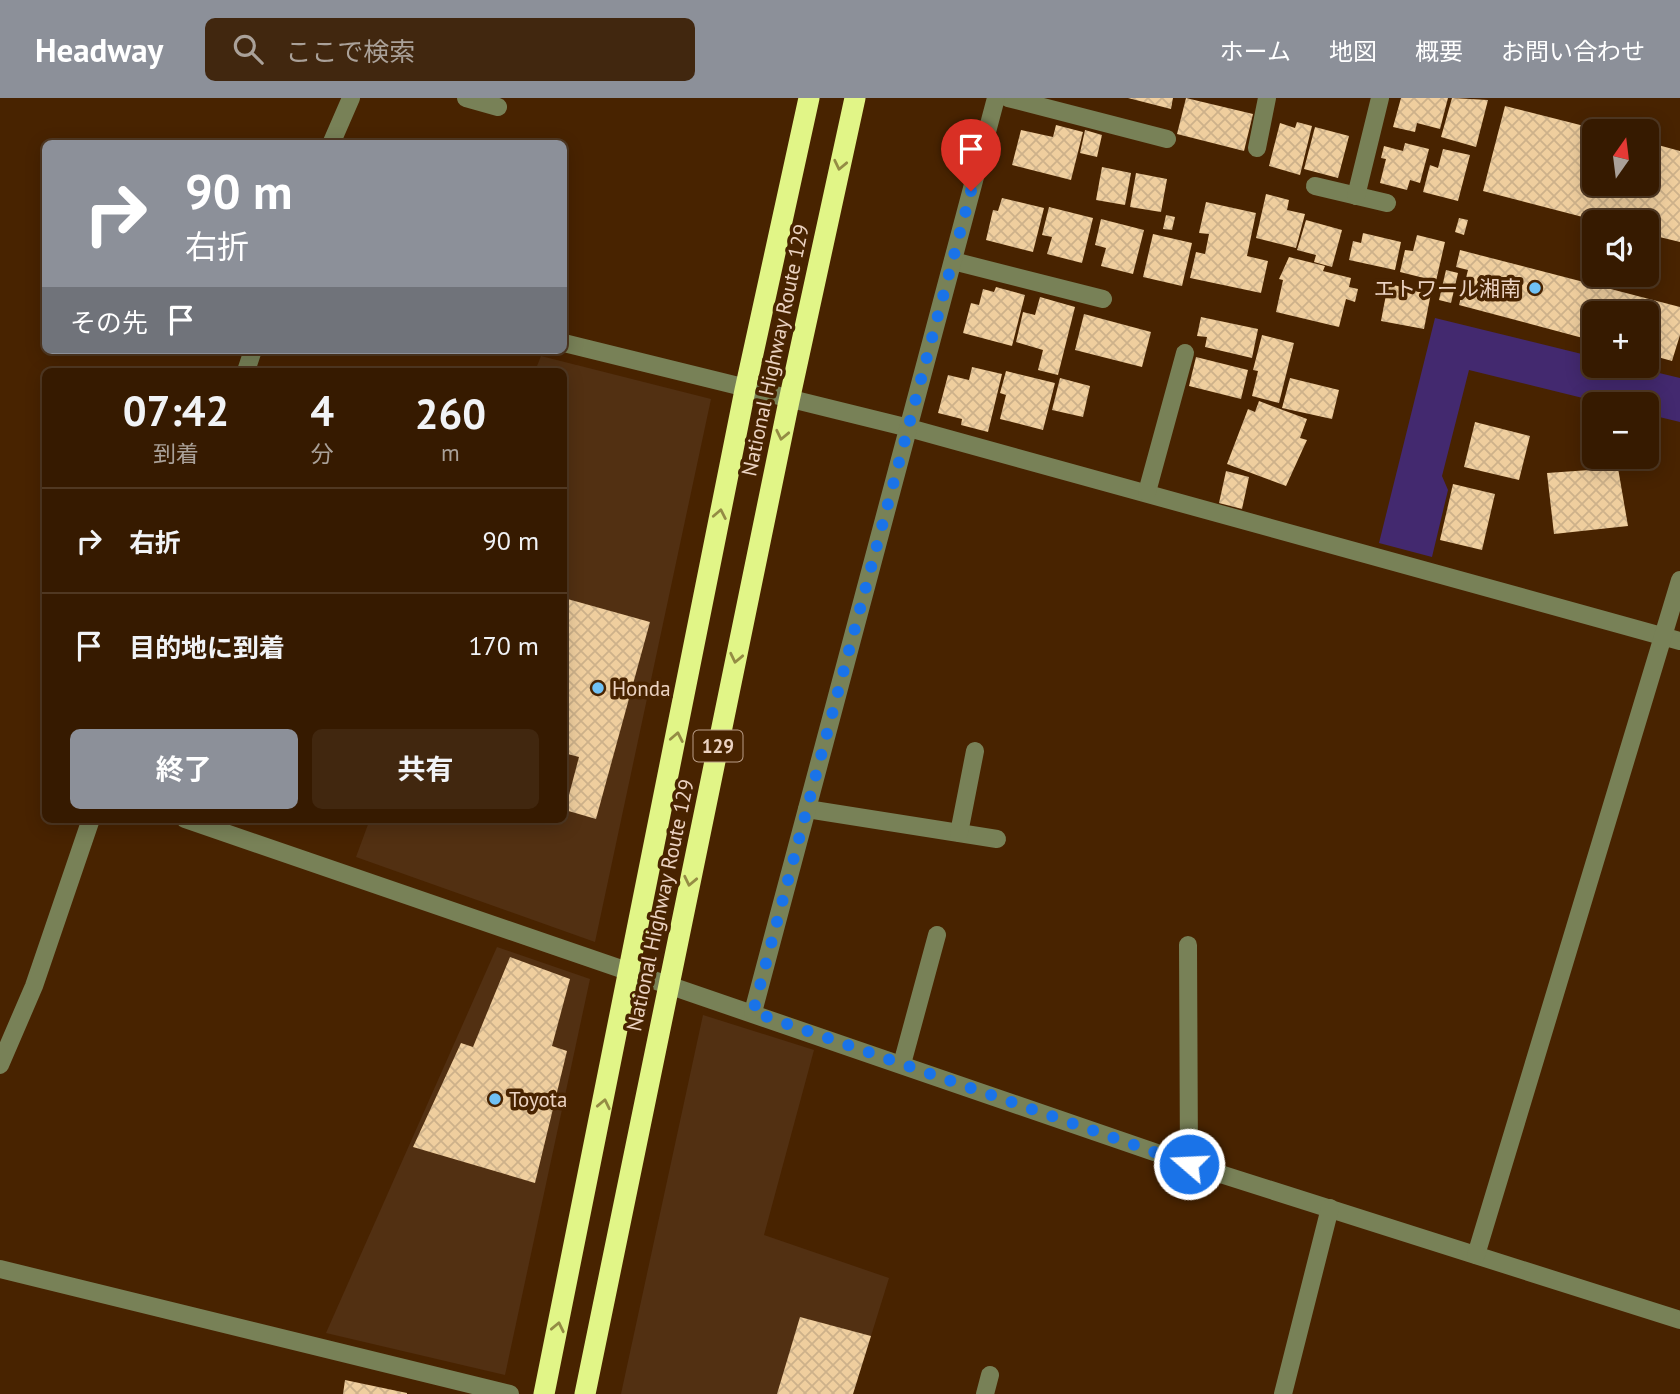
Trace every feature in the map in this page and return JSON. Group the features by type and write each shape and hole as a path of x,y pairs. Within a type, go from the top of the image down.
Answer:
{"highway":[{"name":"National Highway Route 129","path":"544,1394 631,972 745,390 809,98"},
{"name":"National Highway Route 129","path":"585,1394 789,401 855,98"}],"street":[{"path":"333,140 351,98"},
{"path":"466,98 498,107"},
{"path":"753,1012 996,98"},
{"path":"1008,98 1167,139"},
{"path":"1257,148 1267,98"},
{"path":"1356,196 1380,98"},
{"path":"1315,186 1387,203"},
{"path":"953,261 1103,299"},
{"path":"567,344 789,401 909,428 1671,638"},
{"path":"1147,492 1185,353"},
{"path":"1476,1255 1671,638 1680,580"},
{"path":"959,833 975,751"},
{"path":"807,809 997,839"},
{"path":"0,1065 34,986 90,823"},
{"path":"197,823 1189,1164 1680,1320"},
{"path":"902,1064 937,935"},
{"path":"1188,945 1189,1164"},
{"path":"1283,1394 1330,1208"},
{"path":"0,1269 510,1394"},
{"path":"985,1394 990,1375"}],"shaded area":[{"path":"1435,318 1582,354 1582,378 1659,378 1659,373 1680,378 1680,422 1659,417 1659,392 1582,392 1582,398 1469,370 1442,476 1448,490 1432,557 1379,543"},
{"path":"541,356 711,399 595,942 356,857 369,823 567,823 567,368 536,368"},
{"path":"497,947 590,979 505,1375 326,1333"},
{"path":"703,1015 814,1050 764,1235 889,1278 853,1394 621,1394"}],"building":[{"path":"1128,98 1173,98 1171,109"},
{"path":"1186,98 1253,114 1244,151 1177,134"},
{"path":"1401,98 1448,98 1440,129 1417,123 1415,132 1393,127"},
{"path":"1452,98 1488,100 1476,147 1441,137"},
{"path":"1505,106 1582,125 1582,196 1659,196 1659,145 1680,151 1680,242 1659,237 1659,210 1582,210 1582,217 1483,191"},
{"path":"1297,122 1312,126 1300,175 1269,166 1280,123 1295,128"},
{"path":"1056,125 1083,132 1071,180 1012,165 1021,130 1053,137"},
{"path":"1315,127 1349,136 1338,178 1304,169"},
{"path":"1085,130 1102,135 1097,157 1080,153"},
{"path":"1405,143 1429,149 1420,183 1410,180 1407,190 1380,183 1386,159 1381,158 1384,146 1403,151"},
{"path":"1443,149 1470,155 1458,201 1423,192 1430,165 1438,168"},
{"path":"1102,167 1131,173 1125,205 1096,200"},
{"path":"1136,173 1167,179 1161,212 1130,207"},
{"path":"1266,194 1289,200 1287,210 1305,214 1296,248 1256,238"},
{"path":"1002,198 1044,208 1033,252 986,240 993,210 998,211"},
{"path":"1206,202 1256,213 1247,256 1268,261 1261,293 1190,278 1196,252 1205,254 1209,234 1199,233"},
{"path":"1049,207 1093,218 1082,263 1047,254 1052,237 1042,235"},
{"path":"1166,215 1175,217 1172,230 1163,229"},
{"path":"1459,218 1468,220 1464,235 1455,232"},
{"path":"1101,219 1144,230 1133,274 1101,266 1106,248 1095,245"},
{"path":"1306,220 1342,230 1332,267 1314,262 1316,255 1297,250"},
{"path":"1363,233 1401,242 1395,270 1349,260 1353,241 1361,243"},
{"path":"1153,234 1192,243 1182,286 1143,277"},
{"path":"1417,235 1445,242 1436,281 1400,272 1405,250 1413,251"},
{"name":"エトワール湘南","path":"1460,250 1582,282 1582,287 1603,287 1657,301 1582,301 1582,338 1459,305 1468,270 1456,267"},
{"path":"1289,257 1325,266 1323,271 1351,278 1349,287 1358,289 1355,302 1346,299 1339,327 1276,312 1283,280 1279,279"},
{"path":"1446,270 1458,273 1451,303 1439,300"},
{"path":"1388,284 1431,293 1424,329 1381,321"},
{"path":"996,287 1025,295 1012,346 963,333 971,303 979,305 983,289 994,292"},
{"path":"1040,297 1075,307 1058,375 1038,370 1043,350 1016,342 1023,312 1035,315"},
{"name":"エトワール湘南","path":"1659,302 1680,307 1680,335 1672,361 1659,357"},
{"path":"1084,314 1151,332 1142,367 1075,350"},
{"path":"1201,317 1258,329 1252,358 1205,347 1207,337 1197,336"},
{"path":"1262,335 1294,343 1279,403 1252,396 1258,371 1253,370"},
{"path":"1196,357 1248,370 1241,399 1189,386"},
{"path":"972,367 1002,374 988,432 961,425 962,419 938,413 948,375 969,380"},
{"path":"1006,371 1055,383 1043,430 1000,419 1006,395 1000,393"},
{"path":"1060,378 1090,386 1083,417 1052,410"},
{"path":"1290,378 1339,390 1332,419 1282,408"},
{"path":"1259,401 1307,419 1300,438 1307,440 1286,486 1227,464 1248,409 1255,412"},
{"path":"1475,422 1530,436 1519,480 1464,467"},
{"path":"1618,469 1628,526 1554,534 1547,473"},
{"path":"1226,471 1249,477 1242,509 1219,503"},
{"path":"1453,484 1495,494 1482,550 1440,540"},
{"name":"Honda","path":"567,599 650,622 596,819 567,811 579,757 567,754"},
{"name":"Toyota","path":"510,957 570,979 552,1046 567,1051 535,1183 413,1147 461,1043 473,1047"},
{"path":"800,1317 871,1336 853,1394 777,1394"},
{"path":"345,1380 407,1393 407,1394 343,1394"}],"place":[{"name":"エトワール湘南","path":"1535,288"},
{"name":"Honda","path":"598,688"},
{"name":"Toyota","path":"495,1099"}],"route":[{"path":"971,191 753,1012 1189,1164"}]}
